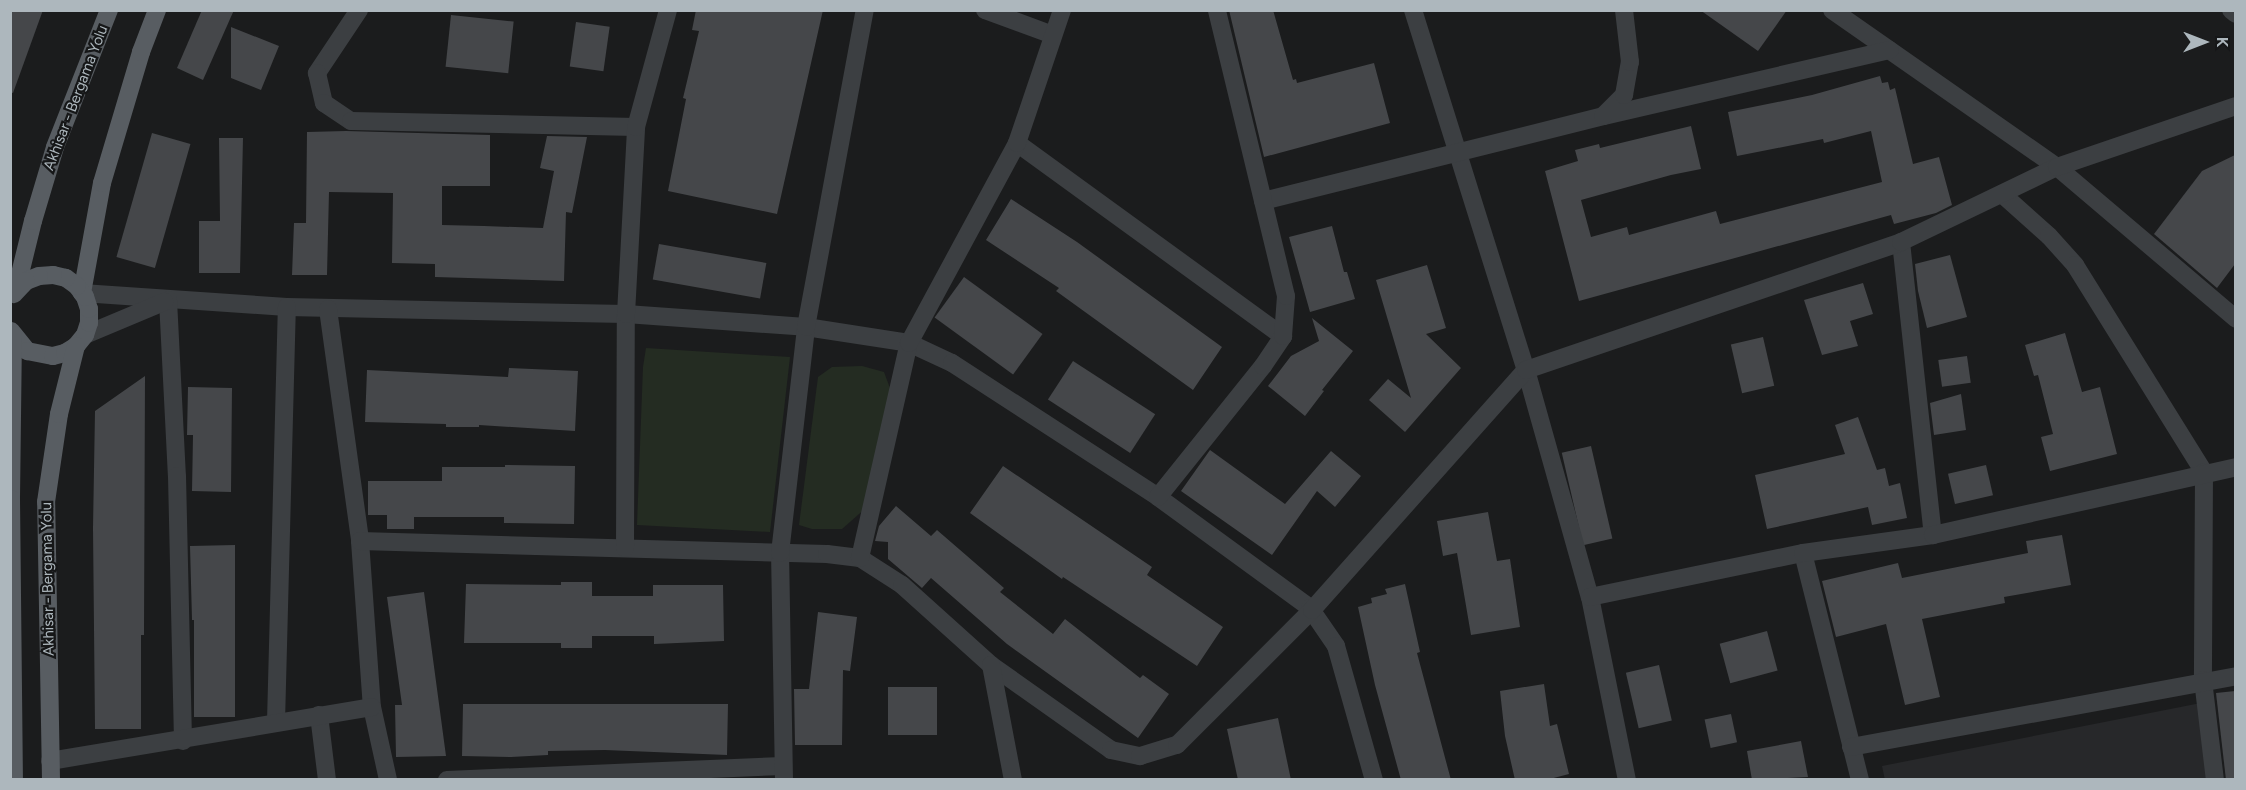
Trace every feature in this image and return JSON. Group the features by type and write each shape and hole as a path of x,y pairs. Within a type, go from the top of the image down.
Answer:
{"main road":[{"name":"Akhisar - Bergama Yolu","path":"12,295 55,147 109,10"},
{"name":"Akhisar - Bergama Yolu","path":"82,292 102,183 138,63 157,10"},
{"name":"Akhisar - Bergama Yolu","path":"12,295 33,278 52,275 66,278 82,292 89,309 59,414 46,502 50,770"},
{"path":"11,334 27,351 39,355 52,356 65,353 80,341"},
{"path":"11,334 10,499 14,780"}],"street":[{"path":"359,10 317,73 324,103 351,121 636,127"},
{"path":"625,548 626,314 636,127 668,10"},
{"path":"447,780 784,773 780,553 806,327 865,10"},
{"path":"985,10 1053,35"},
{"path":"860,558 909,344 1017,142 1062,10"},
{"path":"1158,497 1263,366 1283,336 1286,296 1217,10"},
{"path":"1413,10 1456,154 1526,370 1590,597 1627,780"},
{"path":"1603,116 1624,95 1630,62 1624,10"},
{"path":"1832,10 2057,168 2235,319"},
{"path":"2231,10 2235,14"},
{"path":"1263,201 1603,116 1889,50"},
{"path":"360,541 780,553 860,558 902,585 992,664 1111,750 1140,756 1177,745 1312,610 1526,370 1901,242 2057,168 2235,106"},
{"path":"1017,142 1283,336"},
{"path":"2002,194 2049,236 2075,265 2204,472 2203,680 2215,780"},
{"path":"1901,242 1933,535"},
{"path":"82,292 168,300 328,309 626,314 806,327 909,344 952,363 1158,497 1312,610 1336,646 1374,780"},
{"path":"80,341 168,300"},
{"path":"168,300 177,476 183,741"},
{"path":"276,722 287,307"},
{"path":"328,309 360,541 372,707 388,780"},
{"path":"1590,597 1803,553 1933,535 2204,472 2235,467"},
{"path":"1803,553 1860,780"},
{"path":"992,664 1013,780"},
{"path":"1851,747 2203,680 2235,676"},
{"path":"50,770 276,722 372,707"},
{"path":"320,715 327,780"}],"shaded area":[{"path":"646,348 790,357 770,532 637,525 643,367"},
{"path":"862,366 884,372 891,391 867,507 842,529 812,529 799,525 818,377 832,367"},
{"path":"2211,701 2221,779 1885,780 1882,766"}],"building":[{"path":"10,10 43,10 13,93 10,92"},
{"path":"202,10 234,10 203,80 177,68"},
{"path":"696,10 823,10 777,214 668,191 686,99 683,98 699,31 692,30"},
{"path":"1229,10 1273,10 1293,80 1296,79 1297,83 1374,63 1390,123 1264,157"},
{"path":"1700,10 1787,10 1758,51"},
{"path":"451,15 514,22 508,73 446,67"},
{"path":"576,22 610,27 603,71 570,67"},
{"path":"231,27 279,46 261,90 231,78"},
{"path":"1880,76 1882,83 1888,82 1890,90 1895,88 1913,164 1939,157 1952,205 1936,213 1894,224 1891,215 1579,301 1545,171 1578,161 1575,150 1599,144 1600,148 1691,126 1701,169 1581,200 1591,237 1627,227 1629,235 1716,211 1720,224 1882,182 1871,131 1824,143 1823,139 1737,156 1728,112 1812,95"},
{"path":"307,132 490,135 490,186 442,186 442,225 543,228 554,171 540,168 547,136 587,137 572,213 566,212 564,281 435,277 435,264 392,263 393,193 329,192 327,275 292,275 294,223 306,223"},
{"path":"152,133 190,144 155,268 116,257"},
{"path":"219,138 243,138 240,273 199,273 199,221 220,221"},
{"path":"2235,155 2235,264 2217,288 2154,234 2202,171"},
{"path":"1011,199 1077,242 1222,347 1193,390 1056,291 1059,288 986,240"},
{"path":"1332,226 1344,272 1347,272 1355,299 1310,312 1289,237"},
{"path":"659,244 766,263 760,298 653,279"},
{"path":"1950,255 1967,317 1927,328 1918,291 1915,264"},
{"path":"1427,265 1446,328 1426,334 1461,368 1405,432 1369,400 1388,379 1411,398 1376,280"},
{"path":"964,277 1042,334 1013,374 935,317"},
{"path":"1863,283 1873,314 1850,321 1858,346 1822,355 1804,300"},
{"path":"1312,318 1353,351 1305,416 1268,386 1291,356 1319,341"},
{"path":"2065,333 2082,392 2100,387 2117,454 2050,471 2041,437 2053,434 2038,375 2034,376 2025,345"},
{"path":"1763,337 1774,386 1742,393 1731,344"},
{"path":"1967,356 1971,383 1942,387 1938,360"},
{"path":"1073,361 1155,414 1130,453 1048,400"},
{"path":"509,368 578,371 575,431 479,425 479,427 446,427 446,424 365,422 367,370 508,377"},
{"path":"145,376 144,635 141,635 141,729 95,729 93,528 95,411"},
{"path":"188,387 232,388 231,492 192,491 193,435 187,435"},
{"path":"1961,394 1966,430 1934,435 1930,403"},
{"path":"1858,417 1877,470 1885,468 1889,486 1900,483 1907,518 1872,525 1868,507 1767,529 1755,475 1845,454 1835,425"},
{"path":"1591,446 1612,539 1583,545 1562,453"},
{"path":"1210,450 1285,504 1331,451 1361,476 1335,507 1317,491 1272,555 1181,491"},
{"path":"505,465 575,466 574,524 504,523 504,517 414,517 414,529 387,529 387,515 368,515 368,481 442,481 442,467 505,467"},
{"path":"1986,465 1993,495 1955,504 1948,474"},
{"path":"1003,466 1152,567 1147,575 1223,627 1197,666 1063,577 1062,579 970,513"},
{"path":"896,506 931,536 937,530 1004,588 1000,592 1053,634 1065,619 1140,678 1143,675 1169,694 1138,738 1007,644 931,578 922,588 888,559 888,542 875,541 879,526"},
{"path":"1488,512 1497,561 1510,559 1520,627 1471,635 1457,553 1443,556 1437,521"},
{"path":"2062,535 2071,585 2004,597 2005,603 1922,619 1940,697 1905,705 1886,624 1836,637 1822,581 1898,563 1902,578 2028,553 2026,541"},
{"path":"235,545 235,717 194,717 194,620 192,620 190,546"},
{"path":"561,582 592,582 592,596 653,596 653,585 723,585 724,641 654,644 654,636 592,636 592,648 561,648 561,643 464,643 466,584 561,585"},
{"path":"1405,584 1420,652 1417,653 1451,780 1401,780 1375,685 1358,607 1372,603 1371,598 1387,594 1385,589"},
{"path":"424,592 446,756 396,757 395,705 402,705 387,597"},
{"path":"818,612 857,617 850,671 843,670 842,745 795,745 794,689 809,689"},
{"path":"1767,631 1778,671 1730,683 1720,644"},
{"path":"1659,665 1672,721 1639,728 1626,673"},
{"path":"1544,684 1550,726 1557,724 1569,774 1546,780 1515,780 1505,736 1500,691"},
{"path":"888,687 937,687 937,735 888,735"},
{"path":"2235,691 2235,779 2226,780 2216,693"},
{"path":"463,704 728,704 727,755 605,750 548,751 548,755 511,757 462,756"},
{"path":"1731,714 1737,742 1711,748 1705,720"},
{"path":"1278,718 1291,780 1238,780 1227,729"},
{"path":"1801,741 1808,777 1752,780 1747,751"}]}
